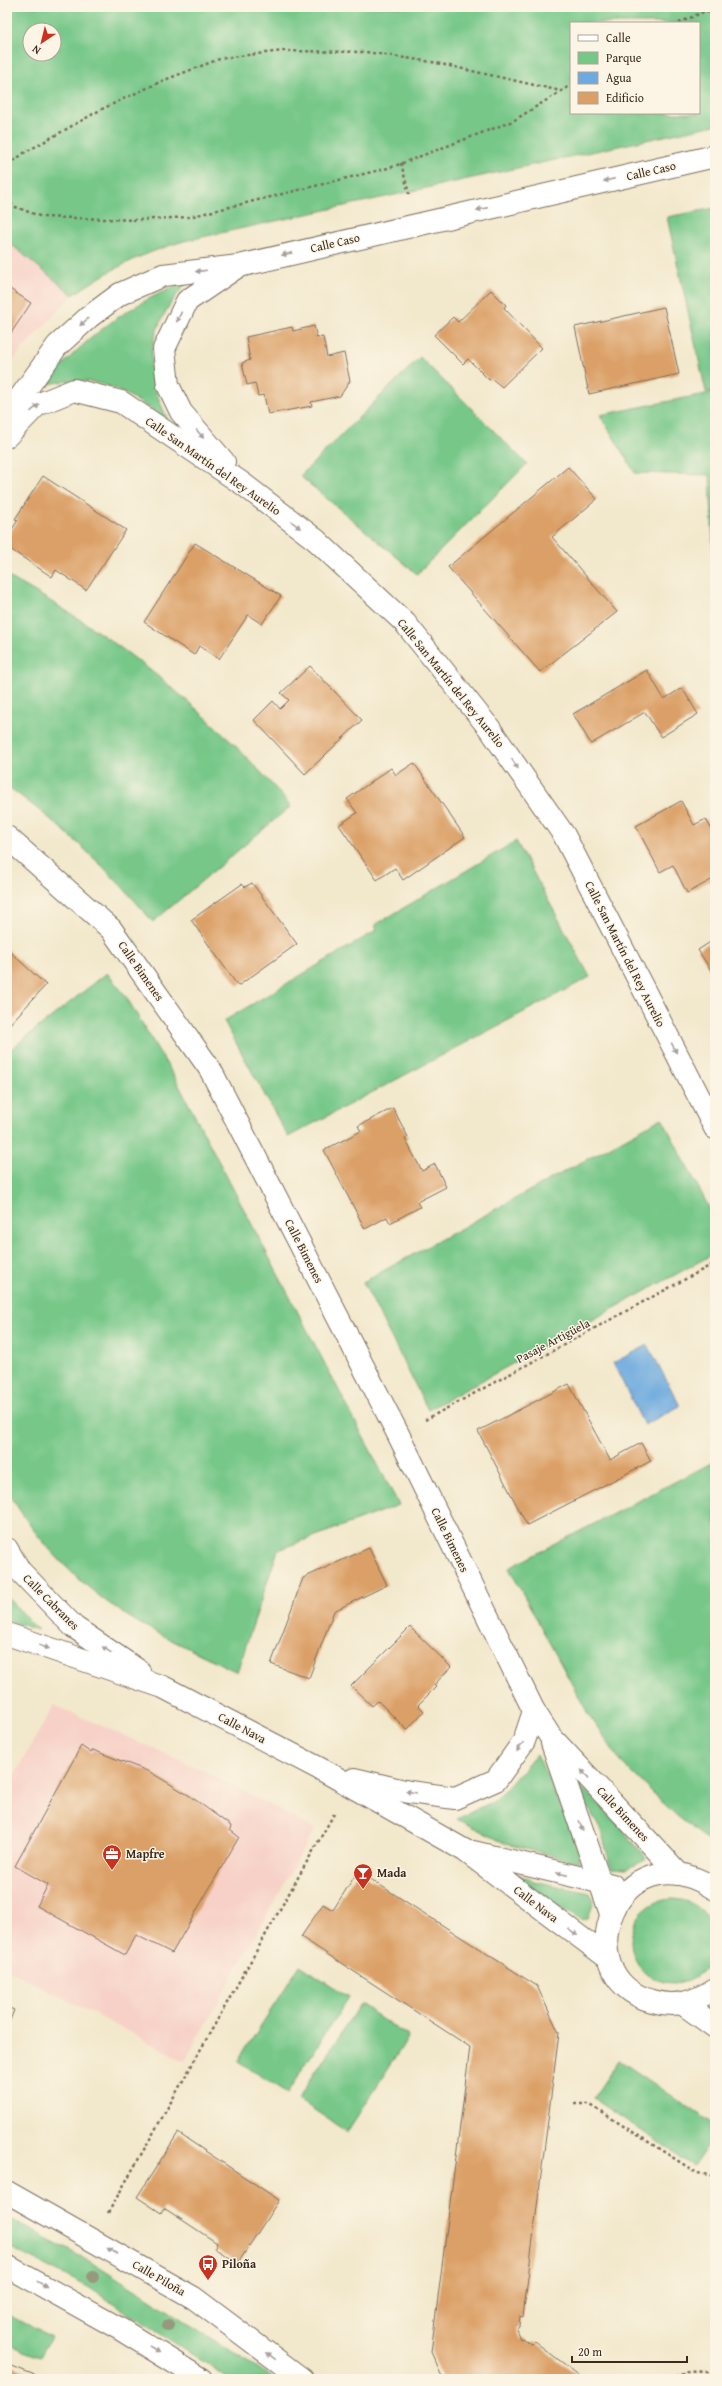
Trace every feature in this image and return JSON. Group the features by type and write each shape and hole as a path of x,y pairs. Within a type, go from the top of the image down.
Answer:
{"street":[{"name":"Calle Caso","path":"7,416 57,346 120,294 163,275 239,266 416,223 715,156"},
{"path":"239,266 187,301 164,349 168,385 181,412 243,484"},
{"name":"Calle San Martín del Rey Aurelio","path":"7,436 36,405 74,390 121,402 243,484 316,540 405,623 490,729 564,836 715,1128"},
{"name":"Calle Bimenes","path":"7,837 111,929 210,1069 398,1434 534,1711 550,1736 679,1874"},
{"name":"Calle Cabranes","path":"7,1549 20,1571 74,1627 163,1687"},
{"name":"Calle Nava","path":"7,1634 163,1687 328,1773 464,1850 608,1958"},
{"path":"328,1773 409,1792 455,1798 496,1780 524,1741 534,1711"},
{"name":"Calle Bimenes","path":"550,1736 611,1914"},
{"name":"Calle Nava","path":"464,1850 628,1889"},
{"path":"715,1889 699,1879 679,1874 661,1874 644,1879 628,1889 618,1900 611,1914 606,1936 608,1958 617,1975 629,1989 646,1999 664,2004 683,2004 701,1998 715,1989"},
{"path":"683,2004 715,2027"},
{"name":"Calle Piloña","path":"7,2192 194,2298 302,2379"},
{"path":"7,2266 114,2325 201,2379"}],"path":[{"path":"681,22 703,12 715,10"},
{"path":"7,171 11,163 24,152 102,109 162,81 222,58 283,51 366,52 432,62 562,91"},
{"path":"7,198 13,206 42,217 138,220 189,217 392,167 513,121 570,86"},
{"name":"Pasaje Artigüela","path":"398,1434 715,1263"},
{"path":"93,2240 350,1785"},
{"path":"574,2104 589,2104 697,2173 715,2176"},
{"path":"670,2379 674,2376 701,2371 715,2373"}],"shaded area":[{"path":"7,241 73,295 22,349 7,368"},
{"path":"54,1705 205,1771 315,1829 185,2061 7,1969 7,1788"}],"green space":[{"path":"7,7 715,7 715,125 184,241 154,251 126,263 73,295 7,241"},
{"path":"715,208 715,391 706,392 667,217"},
{"path":"188,281 164,315 152,347 151,364 154,381 159,400 168,420 137,400 110,387 96,383 81,381 44,385 76,351 109,324 146,300"},
{"path":"420,357 527,464 417,574 300,476"},
{"path":"715,392 715,592 710,475 635,473 600,415"},
{"path":"7,576 48,599 87,624 160,678 228,738 291,806 153,922 120,884 66,832 7,786"},
{"path":"516,841 590,977 288,1137 224,1021 377,930 375,925"},
{"path":"107,973 125,995 175,1078 399,1505 278,1550 237,1672 139,1623 100,1597 64,1565 48,1547 32,1528 7,1489 7,1052"},
{"path":"662,1118 715,1219 715,1253 428,1410 363,1282"},
{"path":"715,1461 715,1835 710,1842 677,1816 621,1762 587,1712 509,1568"},
{"path":"7,1596 38,1630 7,1620"},
{"path":"537,1754 576,1841 579,1862 506,1844 457,1819 496,1800"},
{"path":"574,1780 611,1816 647,1859 627,1869 611,1868 602,1833"},
{"path":"512,1873 534,1881 590,1893 594,1902 588,1918 581,1920 515,1882"},
{"path":"673,1899 681,1900 696,1906 708,1918 714,1933 714,1949 708,1964 696,1976 681,1982 673,1983 665,1982 650,1976 638,1964 632,1949 631,1941 632,1933 638,1918 650,1906 665,1900"},
{"path":"300,1965 349,1997 287,2093 238,2061"},
{"path":"360,2004 409,2036 347,2132 298,2099"},
{"path":"619,2060 715,2125 715,2135 694,2166 593,2098"},
{"path":"7,2217 100,2267 275,2379 230,2379 88,2287 7,2246"},
{"path":"7,2313 51,2337 40,2357 7,2345"}],"water":[{"path":"648,1345 680,1406 644,1425 613,1363"}],"building":[{"path":"7,287 31,303 7,339"},
{"path":"491,290 506,305 504,308 542,348 502,387 491,378 489,380 468,359 463,364 434,335 453,317 458,322"},
{"path":"664,307 679,374 589,394 575,327"},
{"path":"314,326 317,338 323,337 327,357 344,353 350,381 340,396 311,402 312,406 268,414 264,395 258,396 255,383 247,385 242,363 250,360 246,337 292,327 293,331"},
{"path":"568,467 597,499 552,537 617,612 540,672 448,567"},
{"path":"43,476 126,530 86,590 56,570 52,577 7,547 7,537 18,520 15,519"},
{"path":"195,543 281,596 262,624 248,615 219,659 199,646 194,655 144,622"},
{"path":"310,666 362,720 305,774 254,720 273,701 280,709 289,700 281,693"},
{"path":"647,670 664,699 682,688 698,714 661,737 645,712 591,744 573,714"},
{"path":"414,763 465,837 403,880 395,868 377,880 339,825 357,813 347,799 391,768 396,775"},
{"path":"681,801 694,825 706,819 715,836 715,878 687,893 673,865 660,872 636,826"},
{"path":"252,883 297,944 238,986 191,920 242,884 245,887"},
{"path":"715,939 715,977 698,950"},
{"path":"7,949 46,985 7,1027"},
{"path":"393,1108 408,1137 405,1139 422,1171 435,1164 446,1187 417,1202 420,1207 390,1223 387,1217 365,1229 324,1150 361,1131 358,1126"},
{"path":"569,1384 610,1460 641,1443 651,1461 527,1525 478,1431"},
{"path":"369,1548 387,1585 334,1611 309,1678 271,1664 303,1578"},
{"path":"410,1627 451,1667 434,1685 436,1687 418,1705 424,1711 407,1730 378,1701 372,1706 351,1686"},
{"path":"81,1746 91,1753 93,1750 150,1772 190,1796 231,1826 230,1830 239,1837 172,1953 136,1935 125,1955 37,1906 48,1885 15,1866"},
{"path":"358,1871 537,1986 559,2033 523,2317 520,2316 519,2326 516,2329 520,2339 523,2338 531,2344 534,2341 584,2379 443,2379 431,2352 470,2047 301,1937 323,1904 333,1910"},
{"path":"7,2007 14,2010 7,2028"},
{"path":"178,2133 279,2200 238,2263 214,2248 217,2243 164,2208 161,2213 137,2197"},
{"path":"7,2364 45,2379 7,2379"}],"place":[{"name":"Mapfre","path":"112,1871"},
{"name":"Mada","path":"363,1890"},
{"name":"Piloña","path":"208,2281"}]}
